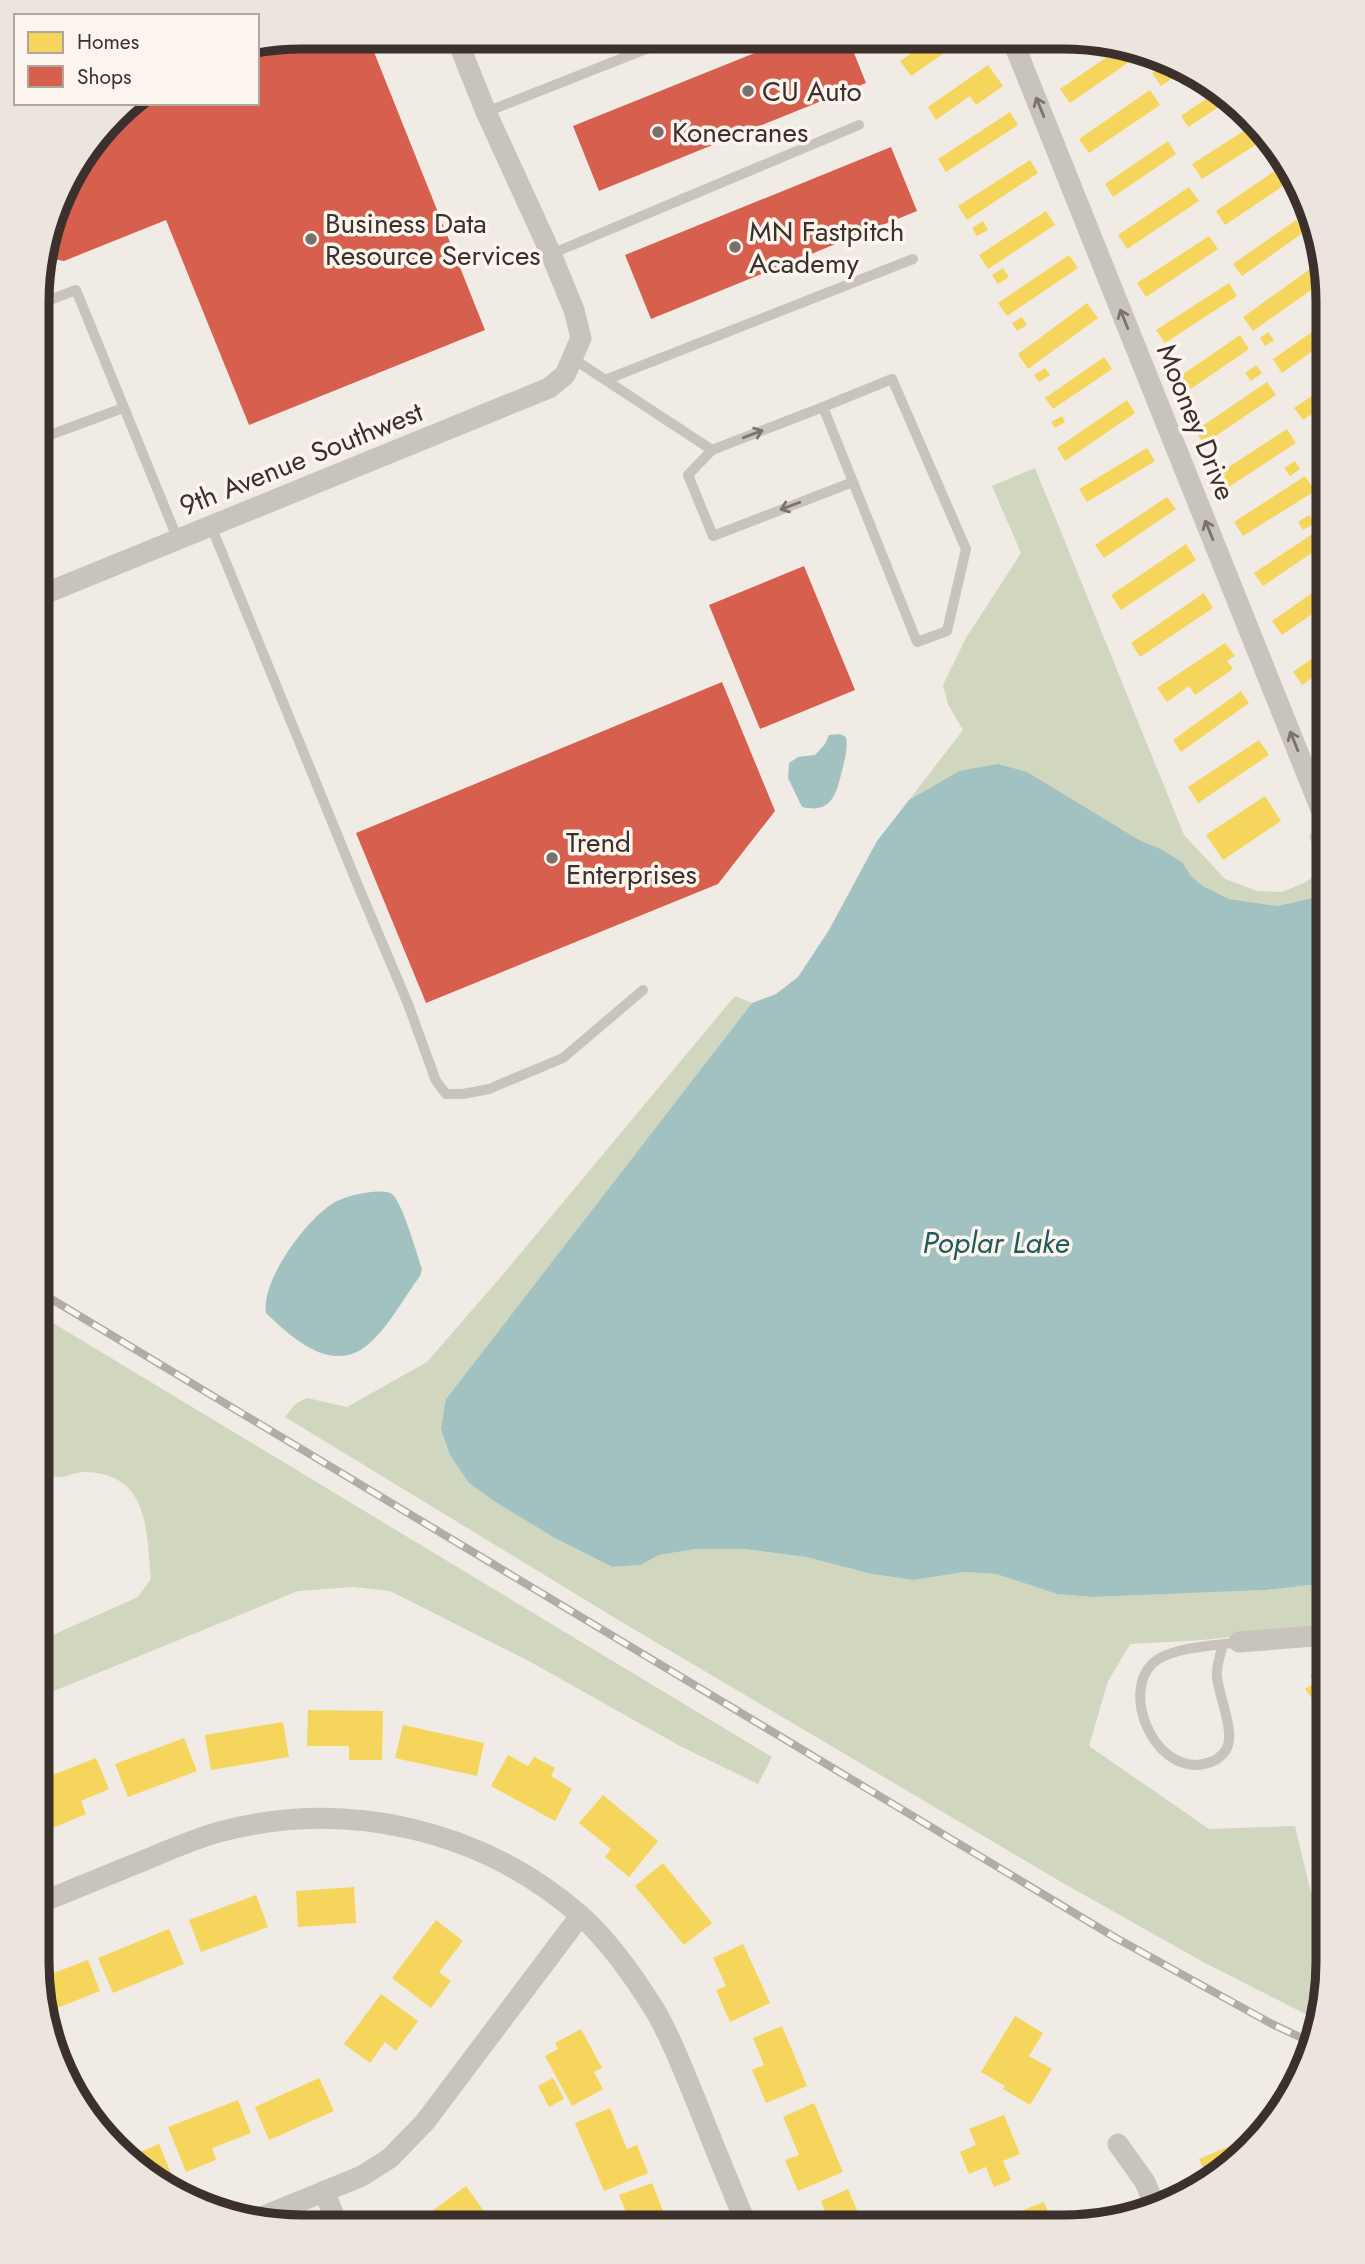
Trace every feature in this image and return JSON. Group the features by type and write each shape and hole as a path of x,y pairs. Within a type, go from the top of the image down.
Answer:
{"street":[{"path":"461,49 574,310 581,338 572,358"},
{"name":"Mooney Drive","path":"1016,49 1316,797"},
{"name":"9th Avenue Southwest","path":"49,592 549,388 565,375 572,358"},
{"path":"1231,1644 1316,1636"},
{"path":"49,1899 186,1843 218,1832 263,1822 318,1817 364,1820 410,1827 463,1843 505,1863 544,1887 580,1916 625,1966 656,2012 677,2054 743,2215"},
{"path":"271,2213 362,2176 390,2158 425,2122 580,1916"},
{"path":"1118,2144 1145,2182 1152,2199"},
{"path":"324,2192 334,2215"}],"lane":[{"path":"486,112 646,49"},
{"path":"551,254 859,125"},
{"path":"606,380 913,260"},
{"path":"49,300 76,290 178,540"},
{"path":"572,358 712,450"},
{"path":"823,407 918,642 947,631 966,550 892,379 712,450 688,475 713,536 853,482"},
{"path":"49,435 123,408"},
{"path":"211,526 408,1004 436,1081 446,1094 489,1089 563,1058 643,990"},
{"path":"1231,1644 1217,1674 1229,1730 1228,1748 1221,1757 1193,1766 1174,1759 1157,1746 1147,1728 1141,1703 1142,1684 1149,1668 1158,1659 1173,1653 1231,1644"}],"green space":[{"path":"1035,468 1184,835 1225,879 1257,891 1282,892 1306,882 1316,874 1316,897 1278,906 1229,899 1203,886 1191,876 1183,863 1163,850 959,771 909,800 963,730 948,704 943,685 966,638 1021,553 992,486"},
{"path":"1312,833 1316,840 1316,855 1309,835"},
{"path":"735,996 752,1003 446,1399 497,1503 553,1537 612,1567 641,1565 659,1555 696,1549 744,1549 806,1557 872,1574 913,1580 965,1572 996,1574 1057,1594 1093,1597 1266,1590 1316,1584 1316,1626 1203,1640 1130,1644 1108,1681 1089,1746 1209,1829 1295,1826 1311,1893 1316,1895 1316,1962 1310,2016 1205,1963 1063,1883 615,1618 285,1417 295,1404 307,1398 347,1407 427,1362"},
{"path":"49,1321 772,1757 758,1784 680,1746 527,1660 390,1591 353,1587 298,1591 49,1693 49,1637 138,1597 151,1579 145,1525 141,1508 133,1494 122,1483 107,1475 79,1472 59,1477 49,1475"}],"water":[{"path":"840,734 846,737 846,750 835,794 820,808 802,807 788,778 789,763 798,757 815,755 829,735"},
{"name":"Poplar Lake","path":"998,764 1027,772 1139,840 1163,850 1183,863 1191,876 1203,886 1229,899 1278,906 1316,897 1316,1584 1266,1590 1093,1597 1057,1594 996,1574 965,1572 913,1580 872,1574 806,1557 744,1549 696,1549 659,1555 641,1565 612,1567 553,1537 497,1503 469,1483 450,1455 441,1429 446,1399 752,1003 776,994 798,977 829,930 877,841 909,800 959,771"},
{"path":"371,1192 388,1192 397,1200 422,1269 420,1276 387,1324 360,1350 331,1356 317,1352 290,1335 266,1313 266,1299 271,1284 288,1251 312,1221 335,1202"}],"building: Homes":[{"path":"917,49 950,49 911,76 900,61"},
{"path":"1111,54 1133,59 1070,103 1060,89"},
{"path":"988,65 1003,86 976,105 970,96 936,120 928,107"},
{"path":"1160,68 1176,76 1161,86 1152,73"},
{"path":"1150,90 1160,105 1089,153 1079,139"},
{"path":"1210,96 1222,105 1188,127 1181,116"},
{"path":"1010,112 1018,125 946,172 938,159"},
{"path":"1247,129 1259,143 1202,179 1192,164"},
{"path":"1168,141 1176,154 1113,197 1105,184"},
{"path":"1030,160 1038,173 967,220 958,206"},
{"path":"1276,170 1286,184 1225,225 1216,211"},
{"path":"1189,187 1199,201 1127,249 1118,235"},
{"path":"1046,211 1055,225 988,269 979,255"},
{"path":"1296,220 1304,232 1242,276 1233,264"},
{"path":"983,221 988,230 977,236 972,228"},
{"path":"1209,236 1218,249 1146,297 1137,283"},
{"path":"1069,255 1078,268 1007,316 998,303"},
{"path":"1003,268 1009,277 998,284 992,275"},
{"path":"1314,268 1315,287 1253,331 1243,317"},
{"path":"1229,283 1237,296 1165,343 1156,330"},
{"path":"1087,303 1098,318 1028,369 1018,354"},
{"path":"1022,317 1027,325 1017,331 1012,323"},
{"path":"1316,329 1316,349 1282,373 1273,359"},
{"path":"1268,332 1274,340 1265,346 1260,338"},
{"path":"1240,335 1249,349 1185,393 1176,379"},
{"path":"1104,357 1112,369 1053,409 1045,398"},
{"path":"1256,365 1262,373 1251,381 1245,373"},
{"path":"1045,368 1050,375 1039,382 1034,375"},
{"path":"1267,382 1276,395 1204,444 1195,431"},
{"path":"1316,393 1316,411 1303,420 1294,408"},
{"path":"1127,400 1135,413 1065,461 1057,448"},
{"path":"1062,416 1065,422 1055,428 1051,422"},
{"path":"1287,429 1296,443 1224,490 1215,476"},
{"path":"1147,448 1155,461 1087,502 1079,489"},
{"path":"1295,461 1300,469 1290,476 1284,468"},
{"path":"1305,476 1315,491 1243,536 1234,522"},
{"path":"1167,497 1176,509 1104,558 1095,545"},
{"path":"1309,515 1315,523 1303,530 1298,522"},
{"path":"1316,532 1316,550 1263,586 1254,573"},
{"path":"1186,544 1196,560 1121,610 1111,595"},
{"path":"1316,590 1316,611 1282,635 1272,621"},
{"path":"1204,593 1213,608 1140,657 1131,643"},
{"path":"1225,643 1235,656 1227,661 1233,669 1195,695 1189,686 1167,702 1157,688"},
{"path":"1316,656 1316,675 1302,685 1293,672"},
{"path":"1241,691 1249,703 1181,752 1173,740"},
{"path":"1259,740 1269,755 1198,803 1188,787"},
{"path":"1265,796 1281,821 1223,860 1206,835"},
{"path":"1316,1672 1314,1701 1305,1689 1315,1683 1310,1676"},
{"path":"308,1710 383,1711 382,1760 349,1760 349,1746 307,1746"},
{"path":"283,1722 289,1757 211,1770 205,1735"},
{"path":"403,1725 484,1743 477,1776 395,1758"},
{"path":"184,1738 197,1771 128,1797 115,1764"},
{"path":"508,1755 528,1766 534,1757 555,1768 551,1776 572,1789 555,1821 491,1786"},
{"path":"96,1758 109,1789 81,1801 86,1814 53,1828 49,1818 49,1776"},
{"path":"603,1795 658,1841 629,1877 605,1857 611,1849 579,1823"},
{"path":"663,1863 712,1923 684,1945 635,1886"},
{"path":"354,1887 356,1923 298,1927 296,1891"},
{"path":"256,1895 268,1927 201,1952 189,1920"},
{"path":"436,1920 463,1941 439,1972 451,1981 431,2008 392,1978"},
{"path":"169,1929 184,1964 113,1993 98,1958"},
{"path":"743,1944 770,2003 730,2022 716,1990 726,1986 713,1958"},
{"path":"88,1960 100,1991 54,2009 50,1974"},
{"path":"381,1994 418,2021 396,2051 385,2042 370,2063 344,2044"},
{"path":"1015,2016 1043,2033 1029,2056 1052,2069 1030,2105 981,2072"},
{"path":"782,2026 807,2086 766,2103 752,2070 764,2065 753,2038"},
{"path":"581,2029 602,2068 594,2072 603,2089 572,2106 545,2056 558,2049 555,2043"},
{"path":"319,2078 334,2111 269,2140 255,2107"},
{"path":"553,2078 564,2099 549,2107 538,2086"},
{"path":"238,2100 251,2133 212,2148 216,2160 186,2172 168,2127"},
{"path":"814,2103 843,2172 798,2191 785,2160 799,2155 783,2117"},
{"path":"610,2108 627,2149 637,2145 648,2173 604,2191 575,2123"},
{"path":"1004,2115 1020,2154 1003,2161 1011,2180 994,2187 986,2167 969,2174 960,2152 976,2145 969,2129"},
{"path":"159,2144 173,2178 148,2163 137,2153"},
{"path":"1232,2145 1234,2149 1204,2171 1199,2159"},
{"path":"652,2183 665,2215 627,2215 619,2195"},
{"path":"466,2186 486,2214 485,2215 427,2215"},
{"path":"848,2189 859,2215 826,2215 821,2201"},
{"path":"1044,2202 1049,2215 1010,2215"}],"building: Shops":[{"name":"Business Data Resource Services","path":"302,49 373,49 485,330 249,425 166,220 64,261 53,259 62,221 75,190 101,148 143,105 259,105 259,53"},
{"path":"765,49 852,49 866,83 599,191 573,126"},
{"path":"891,147 917,211 651,319 625,255"},
{"path":"804,566 855,690 760,729 709,605"},
{"name":"Trend Enterprises","path":"722,682 775,811 718,884 426,1003 356,833"}],"railway":[{"path":"49,1298 1116,1938 1304,2039"}],"place":[{"name":"CU Auto","path":"748,91"},
{"name":"Konecranes","path":"658,132"},
{"name":"Business Data Resource Services","path":"311,239"},
{"name":"MN Fastpitch Academy","path":"735,247"},
{"name":"Trend Enterprises","path":"552,858"}]}
